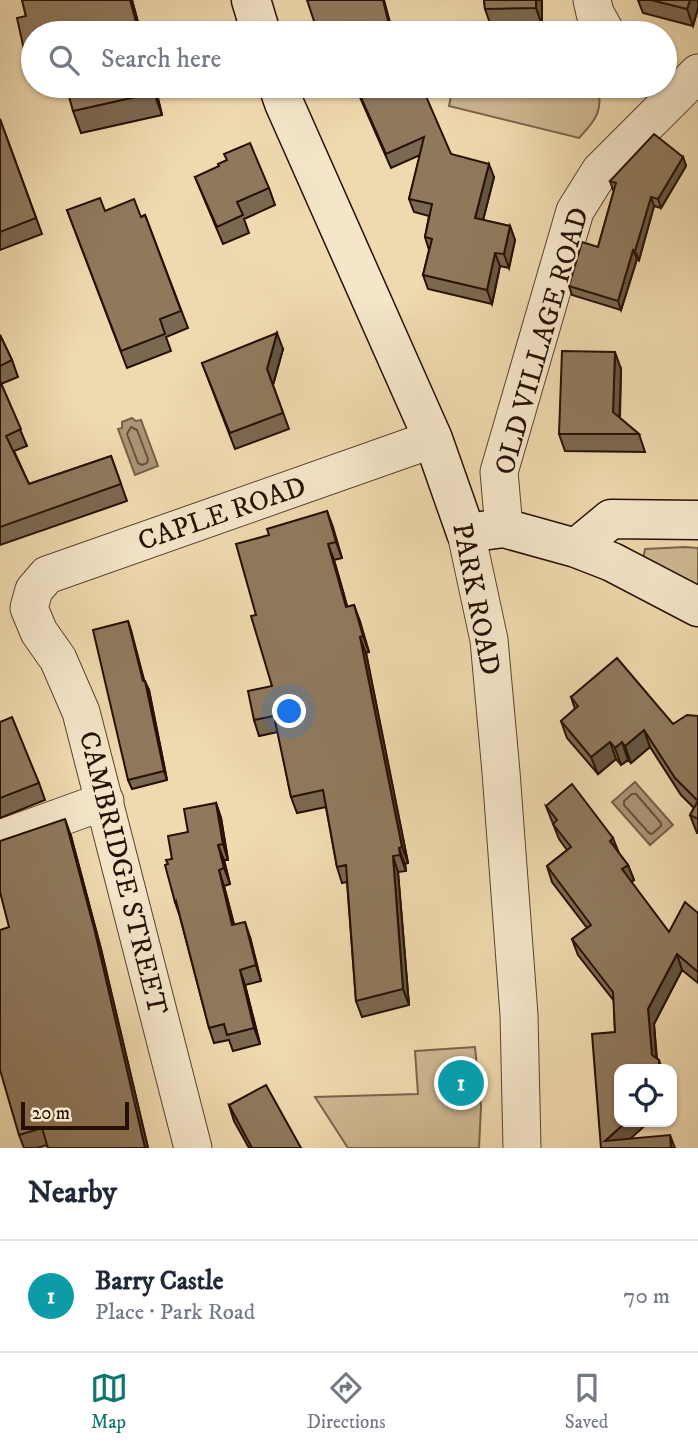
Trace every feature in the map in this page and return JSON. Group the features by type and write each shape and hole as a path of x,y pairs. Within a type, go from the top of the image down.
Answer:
{"street":[{"path":"251,0 257,21"},
{"path":"592,0 599,21"},
{"name":"OLD VILLAGE ROAD","path":"677,84 698,73"},
{"name":"PARK ROAD","path":"282,98 433,439 466,533 489,640 519,1015 522,1148"},
{"name":"OLD VILLAGE ROAD","path":"504,528 499,472 575,211 651,98"},
{"name":"CAPLE ROAD","path":"15,603 34,590 47,575 433,439"},
{"path":"576,548 611,519 698,520"},
{"path":"466,533 504,528 576,548 612,562 698,607"},
{"name":"CAMBRIDGE STREET","path":"15,603 58,659 81,712 193,1148"},
{"path":"0,839 105,801"}],"shaded area":[{"path":"451,98 599,98 600,102 597,115 579,138 449,106"},
{"path":"698,548 698,589 643,560 645,549"},
{"path":"475,1047 481,1107 479,1148 348,1148 315,1097 418,1094 415,1051"}],"water":[{"path":"132,418 141,420 158,466 135,475 118,429 122,428 122,422"},
{"path":"635,782 673,825 650,845 612,802"}],"building":[{"path":"22,0 130,0 136,21 21,21 21,36 17,18 26,16"},
{"path":"307,0 383,0 388,21 314,21"},
{"path":"484,0 536,0 536,8 485,9"},
{"path":"651,0 690,0 687,9"},
{"path":"69,98 132,98 73,111"},
{"path":"361,98 427,98 451,154 489,164 475,218 510,226 504,254 495,253 487,290 423,275 432,239 425,237 432,204 409,199 424,137 386,154"},
{"path":"0,119 36,218 0,232"},
{"path":"654,134 683,157 658,199 651,197 618,301 569,286 582,242 598,247 616,183 610,181"},
{"path":"250,143 269,188 237,202 243,215 217,227 195,177 227,160 224,154"},
{"path":"100,198 105,211 134,199 141,217 145,215 181,311 160,319 165,334 121,351 67,210"},
{"path":"277,333 267,369 283,413 230,433 202,363"},
{"path":"0,335 12,360 0,366"},
{"path":"562,351 615,352 613,412 639,434 559,434"},
{"path":"0,381 21,429 6,436 29,484 111,456 121,484 0,527"},
{"path":"327,511 336,542 328,544 346,607 354,605 363,636 360,637 402,847 399,848 400,855 393,856 403,989 356,1001 346,865 337,867 323,790 291,797 274,716 254,720 248,691 272,686 251,616 256,615 236,544 269,535 267,529"},
{"path":"128,621 145,681 164,771 128,780 93,630"},
{"path":"617,658 673,724 687,715 698,716 698,801 675,778 644,730 625,746 622,742 615,748 610,742 591,757 561,721 578,706 571,697"},
{"path":"12,717 39,783 0,798 0,722"},
{"path":"572,784 613,838 610,841 628,865 622,869 669,932 685,902 698,913 698,972 677,954 648,1009 652,1055 659,1060 659,1064 614,1064 614,1127 620,1127 605,1141 670,1135 671,1148 601,1148 592,1034 615,1032 613,992 572,939 591,925 547,866 571,847 553,824 557,820 546,806"},
{"path":"698,801 698,819 690,815"},
{"path":"216,803 223,844 218,845 224,868 219,870 232,925 245,922 256,965 240,970 254,1028 227,1035 224,1024 209,1028 165,865 168,864 166,860 172,859 168,836 188,832 184,809"},
{"path":"65,819 95,932 145,1148 48,1148 42,1128 19,1135 0,1070 0,930 9,927 0,892 0,841"},
{"path":"266,1085 301,1148 252,1148 229,1105"}],"place":[{"name":"Barry Castle","path":"461,1083"}]}
